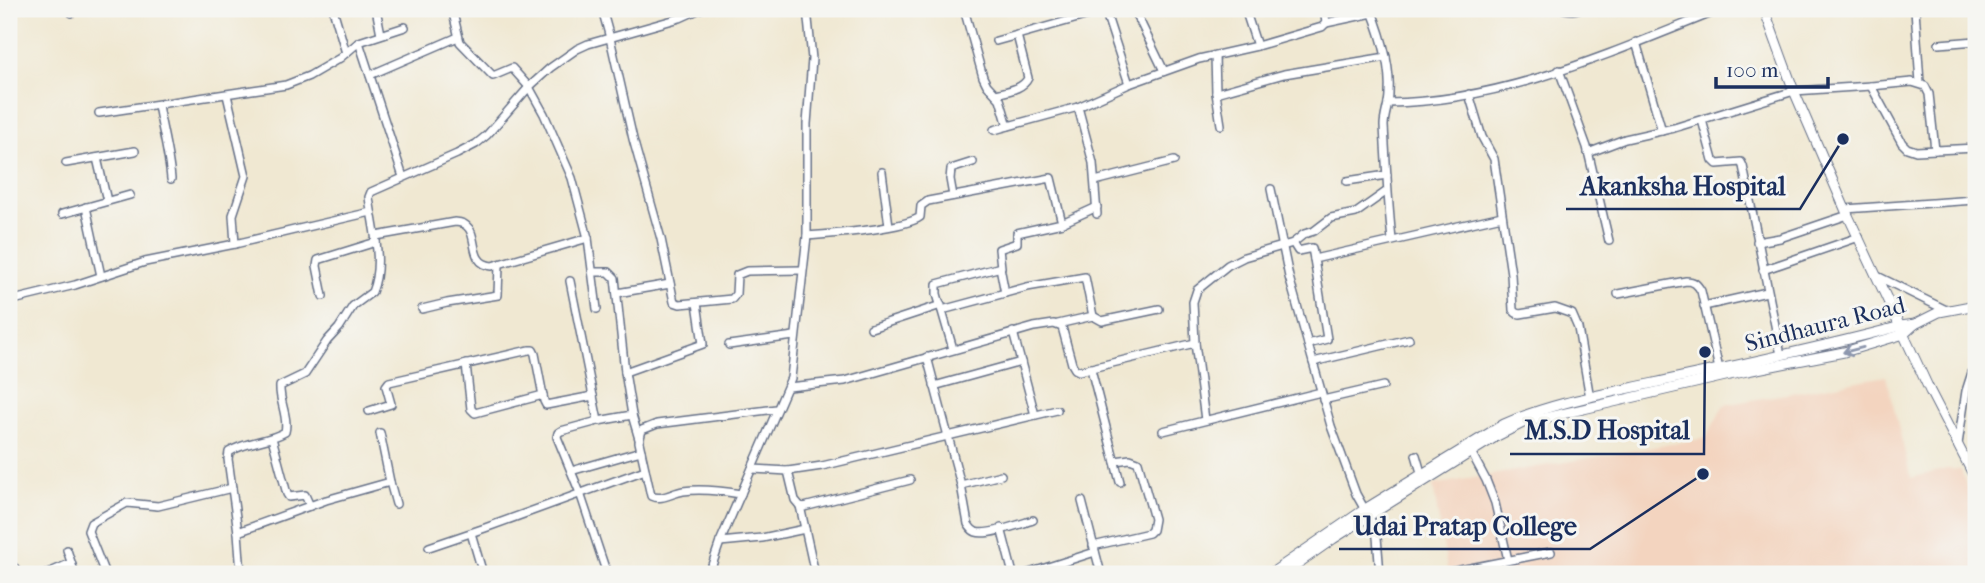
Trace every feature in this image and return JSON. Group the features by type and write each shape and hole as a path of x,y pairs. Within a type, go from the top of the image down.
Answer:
{"street":[{"path":"333,9 346,53"},
{"path":"376,9 381,34"},
{"path":"452,9 460,42 494,76 512,68 529,87 544,114 577,194 588,238 597,309"},
{"path":"601,9 661,239 673,298 677,303 732,299 736,294 737,275 747,271 802,270"},
{"path":"678,9 680,18"},
{"path":"241,574 229,452 272,438 287,429 281,386 305,374 353,306 372,292 377,263 369,197 371,192 476,144 529,87 577,49 680,18 700,9"},
{"path":"709,574 720,542 791,378 807,236 807,124 812,59 807,9"},
{"path":"964,9 984,77 1000,99 1008,126"},
{"path":"996,41 1107,9 1129,84"},
{"path":"1134,9 1164,71"},
{"path":"1245,9 1256,46"},
{"path":"1324,9 1326,23"},
{"path":"1564,9 1578,9"},
{"path":"1388,103 1430,101 1525,81 1559,71 1722,9"},
{"path":"1765,9 1794,91 1858,237 1930,391 1976,478"},
{"path":"1915,9 1920,83"},
{"path":"995,130 1078,107 1129,84 1199,59 1256,46 1372,11 1386,57 1390,93 1384,123 1392,240"},
{"path":"99,113 297,82 340,58 359,42 405,27"},
{"path":"996,94 1021,86 1028,78 1017,35"},
{"path":"370,75 458,37"},
{"path":"1939,44 1976,41"},
{"path":"359,42 404,177"},
{"path":"1636,42 1662,131"},
{"path":"1215,55 1216,93 1221,125"},
{"path":"1216,93 1283,74 1386,57"},
{"path":"1559,71 1588,153 1609,241"},
{"path":"1588,153 1625,139 1702,120 1794,91 1920,83 1929,94 1935,150"},
{"path":"1871,86 1907,148 1916,151 1976,148"},
{"path":"1469,94 1477,125 1485,145 1493,154 1511,274 1513,310 1520,314 1555,308 1572,314 1578,328 1590,398"},
{"path":"227,95 246,176 233,215 235,244"},
{"path":"158,105 171,179"},
{"path":"1005,293 999,249 1017,243 1017,233 1062,223 1097,211 1091,151 1078,107"},
{"path":"1702,120 1713,160 1717,164 1741,162 1743,166 1781,355"},
{"path":"66,163 135,151"},
{"path":"97,158 107,201"},
{"path":"1095,181 1174,161"},
{"path":"953,196 951,169 973,162"},
{"path":"882,172 889,226"},
{"path":"1347,181 1387,175"},
{"path":"807,236 889,226 917,219 924,203 1051,178 1062,223"},
{"path":"1271,190 1282,247 1322,396 1352,485 1377,537 1380,574"},
{"path":"1205,420 1195,343 1193,302 1196,290 1228,265 1244,257 1293,243 1331,218 1356,213 1387,191"},
{"path":"62,214 130,195"},
{"path":"1757,242 1780,238 1847,212 1975,200"},
{"path":"86,207 100,276"},
{"path":"9,301 75,285 145,262 371,212"},
{"path":"1314,259 1502,216"},
{"path":"323,296 318,260 376,239 463,222 471,230 481,261 486,265 499,265 588,238"},
{"path":"1763,270 1858,237"},
{"path":"1293,243 1298,251 1312,248 1327,339 1308,344"},
{"path":"422,309 498,295 499,265"},
{"path":"953,349 937,294 937,284 1000,267"},
{"path":"592,272 612,274 617,293 625,372 650,496 655,499 686,490 741,494"},
{"path":"1877,276 1947,310"},
{"path":"871,328 1027,287 1085,277 1093,316"},
{"path":"570,281 598,421"},
{"path":"1618,294 1692,281 1697,284 1701,290 1718,369"},
{"path":"617,293 670,284"},
{"path":"1704,306 1768,292"},
{"path":"625,372 703,344 697,303"},
{"name":"Sindhaura Road","path":"1270,574 1504,424 1523,415 1718,369 1902,330 1939,312 1976,305"},
{"path":"788,387 845,381 1047,324 1093,316 1101,321 1160,309"},
{"path":"1058,324 1065,333 1075,369 1079,371 1195,343"},
{"path":"1283,574 1367,513 1523,423 1746,371 1844,352 1902,330"},
{"path":"1013,332 1035,415"},
{"path":"729,345 794,336"},
{"path":"1313,362 1409,339"},
{"path":"369,411 391,404 386,386 389,382 533,350 546,405 593,396"},
{"path":"927,357 971,529 985,533 1032,520"},
{"path":"1958,445 1966,391 1976,360"},
{"path":"934,386 1021,362"},
{"path":"466,364 471,409 475,413 543,395"},
{"path":"1091,369 1120,482"},
{"path":"1163,431 1322,396 1383,386"},
{"path":"639,442 642,430 652,425 776,410"},
{"path":"752,469 788,471 822,466 1056,410"},
{"path":"607,574 580,493 557,437 558,433 598,421 632,415"},
{"path":"380,433 396,504"},
{"path":"272,438 287,494 289,497 305,495 310,506"},
{"path":"571,471 641,451"},
{"path":"1471,452 1492,494 1508,560"},
{"path":"1416,456 1422,476"},
{"path":"1026,574 1094,549 1149,533 1154,526 1138,462 1130,459 1115,461"},
{"path":"429,547 645,470"},
{"path":"788,471 795,500 800,506 815,574"},
{"path":"961,485 1001,475"},
{"path":"800,506 812,506 910,480"},
{"path":"238,532 310,506 390,482"},
{"path":"105,574 88,531 91,523 127,503 158,506 232,488"},
{"path":"1082,501 1101,574"},
{"path":"1001,528 1013,574"},
{"path":"720,542 762,538 805,529"},
{"path":"471,533 483,574"},
{"path":"67,550 75,574"},
{"path":"1445,573 1551,551"},
{"path":"46,574 71,563"},
{"path":"9,567 15,568 19,574"}],"shaded area":[{"path":"1886,376 1911,478 1947,469 1961,470 1976,515 1976,574 1448,574 1433,485 1706,438 1724,405"}],"place":[{"name":"Akanksha Hospital","path":"1843,139"},
{"name":"M.S.D Hospital","path":"1705,352"},
{"name":"Udai Pratap College","path":"1703,474"}]}
